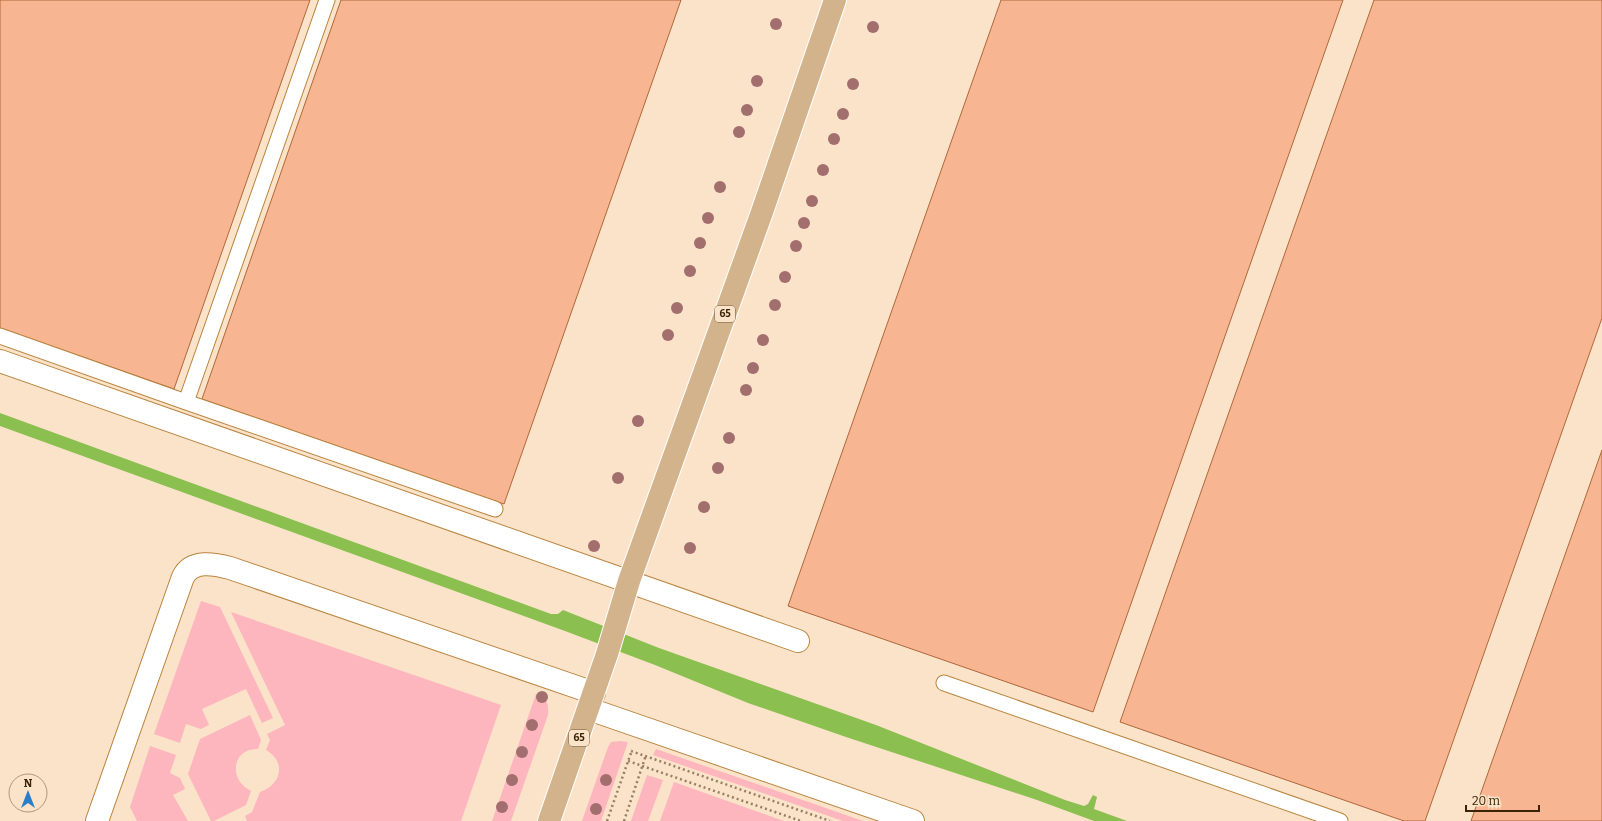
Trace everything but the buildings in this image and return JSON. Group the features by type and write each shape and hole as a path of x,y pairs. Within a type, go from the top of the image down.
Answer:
{"main road":[{"name":"65","path":"549,821 592,701 616,628 629,581 762,212 835,0"}],"street":[{"path":"0,361 798,641"},
{"path":"97,821 183,577 192,568 202,564 215,564 230,568 592,701 647,729 913,821"}],"lane":[{"path":"186,402 326,0"},
{"path":"0,336 494,509"},
{"path":"944,683 1340,821"}],"path":[{"path":"607,821 628,760 632,751 647,729"},
{"path":"624,821 646,756 647,729"},
{"path":"632,751 830,821"},
{"path":"628,760 801,821"}],"shaded area":[{"path":"0,413 551,614 558,614 563,610 659,648 876,725 1065,800 1084,806 1088,804 1093,795 1097,797 1094,809 1127,821 1094,821 1037,800 748,703 655,665 565,631 0,426"},
{"path":"201,601 220,607 273,718 262,723 246,689 202,709 209,725 201,729 186,724 180,743 154,734"},
{"path":"231,612 501,705 461,821 247,821 245,816 252,812 260,792 273,784 279,773 277,761 273,755 266,750 270,740 267,734 285,725"},
{"path":"536,694 545,699 548,707 548,715 511,821 492,821"},
{"path":"250,715 261,740 258,749 243,753 238,759 236,765 238,779 243,786 251,791 246,805 214,821 211,821 188,774 200,739"},
{"path":"611,742 628,742 601,821 582,821 608,747"},
{"path":"150,746 176,755 170,773 180,778 185,789 173,795 188,821 137,821 130,807"},
{"path":"656,749 863,821 843,821 653,755"},
{"path":"647,775 663,780 648,821 631,821"},
{"path":"674,782 784,821 660,821"}]}
